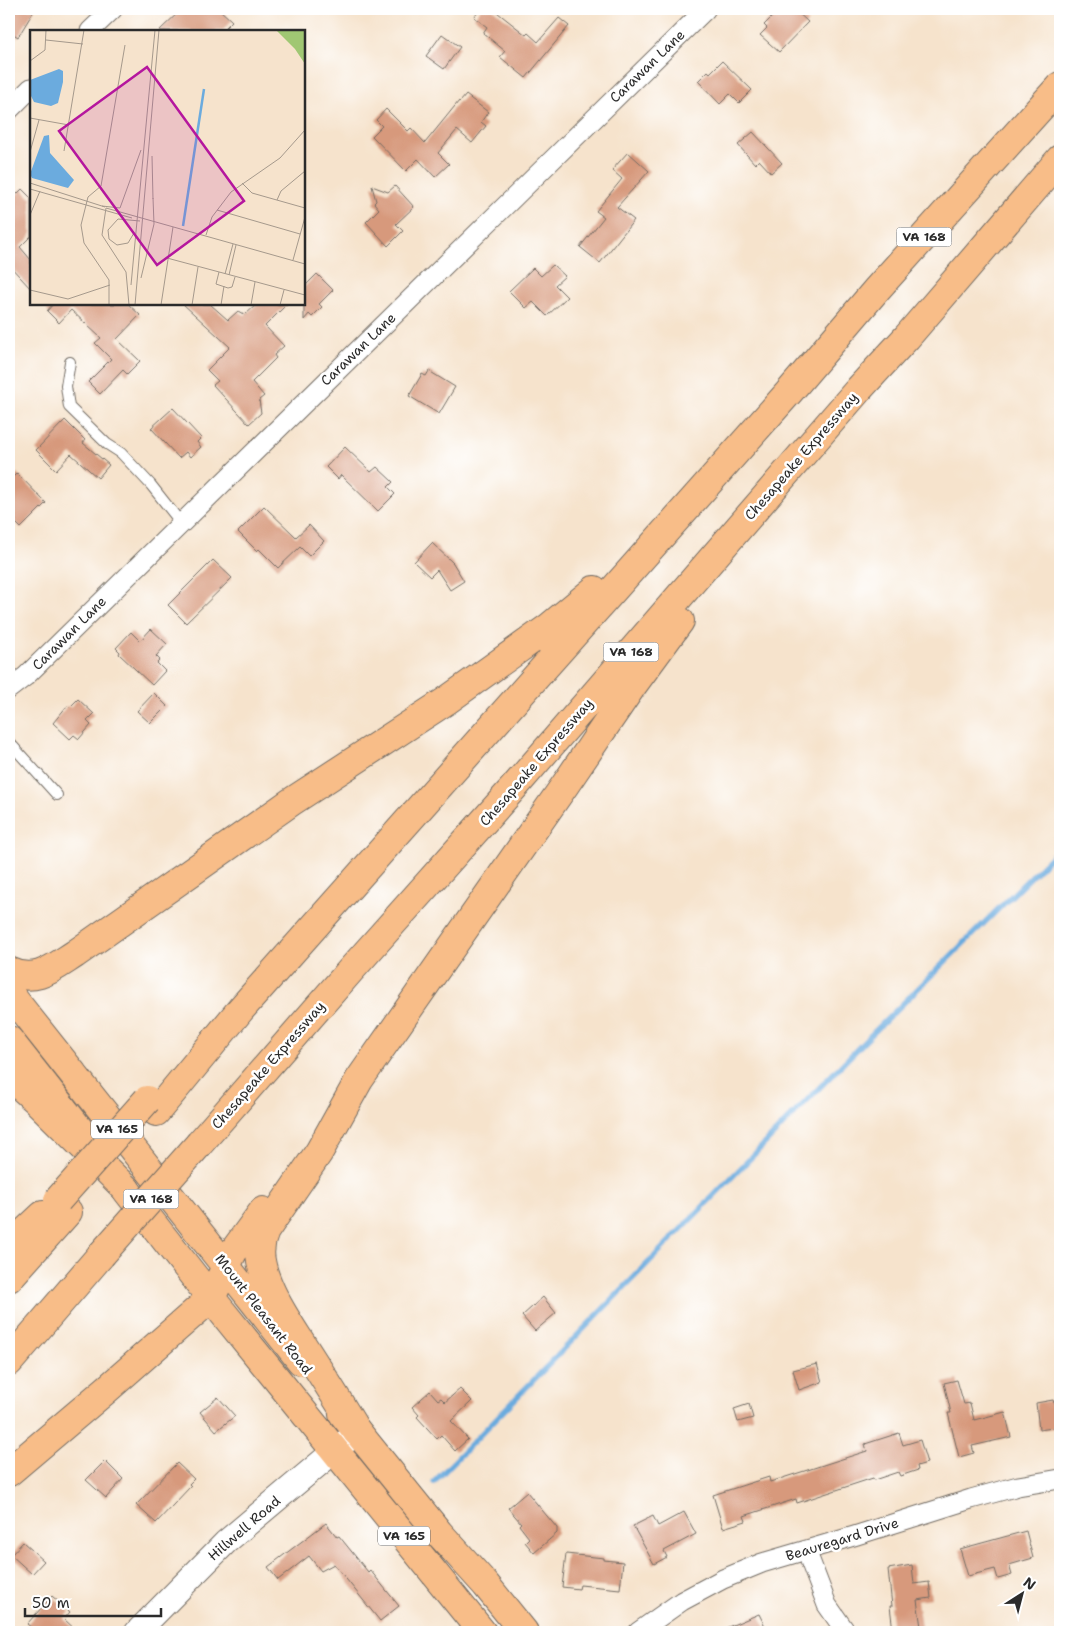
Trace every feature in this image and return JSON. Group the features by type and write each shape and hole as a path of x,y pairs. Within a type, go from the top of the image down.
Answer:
{"main road":[{"name":"VA 168","path":"9,1278 63,1206 151,1106 241,1009 790,391 877,289 1060,86"},
{"name":"Chesapeake Expressway","path":"9,1362 350,971 517,784 858,389 907,337 1060,159"},
{"path":"9,971 33,977 40,975 75,954 291,802 446,701 548,628 590,595 697,475 790,391"},
{"path":"9,1472 211,1298 233,1252 309,1145 359,1080 633,685 685,614 717,554"},
{"name":"Mount Pleasant Road","path":"9,993 357,1432 439,1533 486,1585 524,1632"},
{"name":"VA 165","path":"9,1040 211,1298 482,1632"},
{"path":"9,1076 36,1100 126,1190"},
{"path":"357,1432 290,1325 264,1274 260,1258 261,1241 265,1231 319,1152 359,1080"},
{"path":"9,1247 63,1206"}],"street":[{"name":"Carawan Lane","path":"9,689 26,676 706,9"},
{"path":"91,30 109,10"},
{"path":"9,110 30,89"},
{"name":"Hillwell Road","path":"137,1632 226,1542 357,1432"},
{"name":"Beauregard Drive","path":"638,1632 682,1601 723,1579 762,1563 971,1499 1018,1486 1060,1479"},
{"path":"806,1550 827,1605 846,1632"}],"lane":[{"path":"70,362 66,386 69,408 107,444 121,453 181,522"},
{"path":"9,742 57,795"}],"building":[{"path":"9,9 35,9 18,37 9,31"},
{"path":"182,9 219,9 232,21 223,30 160,30"},
{"path":"481,9 493,9 538,42 559,18 569,26 526,78 500,57 505,51 483,33 487,27 474,17"},
{"path":"780,9 794,9 808,22 779,52 760,35 767,28 764,25"},
{"path":"442,34 460,47 444,69 426,56"},
{"path":"722,61 752,90 739,103 730,94 720,104 698,81 708,71 710,73"},
{"path":"466,95 488,112 481,122 486,126 472,143 457,130 438,153 449,164 435,177 418,159 406,171 372,136 382,126 376,120 386,109 408,131 411,128 425,143"},
{"path":"753,132 782,163 771,173 759,160 755,164 738,145"},
{"path":"628,152 649,171 617,207 634,220 600,263 580,247 604,217 596,211 622,179 612,170"},
{"path":"372,186 388,192 395,186 414,207 396,224 403,231 388,246 366,222 379,209 374,203 376,201"},
{"path":"22,189 30,197 30,237 20,247 30,259 30,288 9,265 9,202"},
{"path":"553,265 565,276 555,285 567,297 547,316 533,302 526,308 509,291 533,268 541,276"},
{"path":"317,274 333,290 319,304 322,307 312,317 309,314 304,320 305,305 305,286"},
{"path":"52,305 129,305 140,315 117,339 140,361 127,374 123,370 100,394 88,382 111,359 95,343 101,338 71,310 59,323 47,311"},
{"path":"184,305 211,305 228,320 238,311 245,315 256,305 286,305 265,326 284,346 274,355 276,358 252,382 264,396 259,400 261,413 249,424 213,385 218,381 207,370 230,347"},
{"path":"429,371 455,387 439,414 409,396 422,374 426,376"},
{"path":"173,408 201,438 197,442 201,447 190,457 186,452 179,458 151,428"},
{"path":"65,420 85,440 83,443 109,465 98,478 71,454 56,470 36,450"},
{"path":"345,447 371,472 377,467 393,482 388,487 395,494 378,511 341,475 338,479 326,467"},
{"path":"17,473 46,503 21,528 9,516 9,481"},
{"path":"264,506 296,537 309,525 324,541 309,556 300,547 278,568 238,532"},
{"path":"432,543 453,563 464,581 450,590 437,570 430,577 414,562"},
{"path":"213,560 232,578 186,623 168,605"},
{"path":"151,629 167,644 156,656 160,660 157,663 165,671 152,685 119,654 120,652 116,648 131,632 140,641"},
{"path":"154,693 167,706 150,723 137,711"},
{"path":"78,699 94,714 87,721 91,725 79,739 74,735 70,739 53,723 67,706 70,707"},
{"path":"543,1297 556,1313 535,1331 522,1316"},
{"path":"817,1364 822,1382 799,1390 793,1370"},
{"path":"957,1380 964,1404 970,1403 974,1420 1005,1412 1011,1437 972,1446 974,1453 959,1457 948,1413 951,1413 944,1383"},
{"path":"460,1389 472,1401 451,1421 468,1439 455,1451 441,1435 437,1439 417,1417 419,1415 412,1407 430,1391 438,1400 441,1398 445,1402"},
{"path":"218,1397 235,1416 216,1431 200,1412"},
{"path":"1053,1400 1054,1403 1060,1402 1060,1427 1039,1430 1036,1403"},
{"path":"749,1404 753,1418 738,1422 734,1409"},
{"path":"899,1433 903,1445 920,1440 927,1463 917,1466 918,1470 900,1476 898,1472 874,1480 873,1478 797,1503 796,1499 744,1516 746,1521 723,1528 713,1495 769,1477 770,1482 867,1451 865,1444"},
{"path":"105,1461 123,1479 106,1498 86,1480"},
{"path":"177,1463 194,1479 189,1484 191,1486 156,1523 136,1505"},
{"path":"527,1492 557,1528 557,1533 534,1553 525,1542 529,1538 519,1525 521,1523 508,1508"},
{"path":"684,1512 696,1534 664,1551 667,1557 654,1564 633,1526 653,1516 658,1526"},
{"path":"326,1523 368,1572 370,1570 399,1606 380,1621 334,1564 321,1571 309,1556 278,1580 268,1567"},
{"path":"1026,1531 1033,1558 1009,1565 1012,1575 998,1579 995,1569 968,1576 960,1549"},
{"path":"23,1542 44,1561 32,1574 11,1555"},
{"path":"566,1554 623,1562 620,1589 580,1585 579,1589 562,1587"},
{"path":"912,1565 914,1584 929,1582 931,1598 917,1600 921,1627 893,1631 888,1569"},
{"path":"52,1596 70,1612 64,1619 78,1632 37,1632 27,1624"},
{"path":"759,1614 768,1632 716,1632"}],"waterway":[{"path":"434,1482 866,1040 1060,848"}]}
